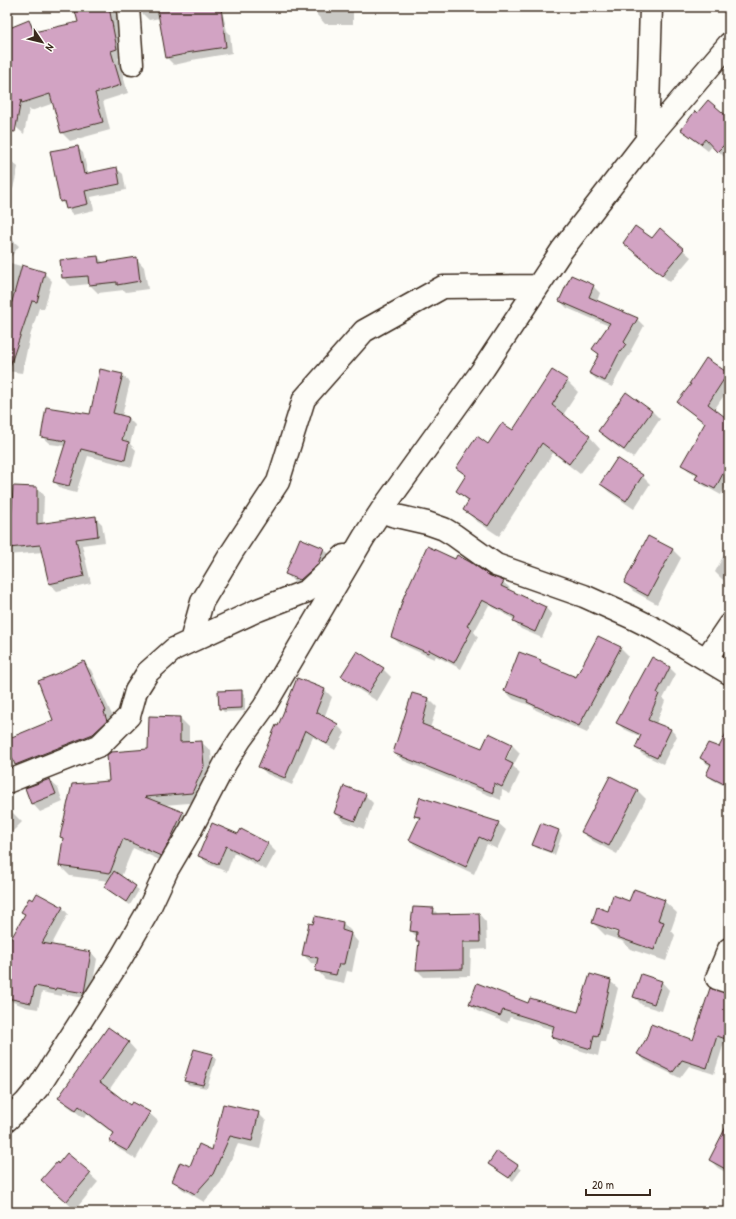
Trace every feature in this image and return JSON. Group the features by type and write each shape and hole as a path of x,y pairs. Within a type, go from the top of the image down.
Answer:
{"street":[{"path":"128,7 132,64"},
{"path":"647,140 651,7"},
{"path":"7,1120 40,1086 121,958 147,913 167,870 190,831 226,762 264,707 364,537 381,511 484,368 562,250 647,140 729,44"},
{"path":"191,641 202,602 232,552 278,482 304,399 364,331 443,287 538,286"},
{"path":"381,511 444,529 496,565 584,596 658,630 729,673"},
{"path":"7,782 100,745 129,716 136,691 148,672 174,649 258,610 307,592 364,537"},
{"path":"706,660 729,625"},
{"path":"729,950 717,978 729,982"}],"building":[{"path":"74,7 109,7 117,49 111,51 121,85 95,93 103,122 61,133 50,94 22,103 21,100 15,132 7,131 7,29 29,20 34,32 78,22"},
{"path":"157,7 221,7 226,47 186,53 166,58"},
{"path":"708,100 729,118 729,140 717,152 705,139 701,144 681,130 695,111 697,113"},
{"path":"78,146 84,174 117,167 120,184 85,191 88,204 66,209 64,201 60,202 50,151"},
{"path":"635,226 652,238 660,228 684,249 662,275 623,243"},
{"path":"98,256 99,263 137,257 140,281 117,285 117,282 89,285 88,276 62,278 60,260"},
{"path":"22,265 45,272 37,302 32,301 10,366 7,365 7,305 11,305"},
{"path":"571,275 594,285 589,297 638,318 624,342 626,344 618,355 605,381 589,373 599,354 592,349 610,323 559,301"},
{"path":"706,358 728,373 708,404 729,420 729,462 715,489 695,479 698,474 681,465 705,423 677,402 691,384 689,384"},
{"path":"100,369 123,374 113,413 128,417 122,440 129,442 125,460 81,449 69,486 53,482 66,441 41,437 46,407 90,414"},
{"path":"552,370 568,380 552,405 590,436 569,464 542,443 488,526 463,510 469,500 456,491 466,475 456,468 477,436 488,444 502,423 513,430"},
{"path":"626,392 652,411 624,450 598,431"},
{"path":"617,458 643,475 626,501 600,484"},
{"path":"13,486 37,487 37,524 96,516 98,536 76,539 84,576 49,584 40,545 8,548 7,523 11,523"},
{"path":"648,536 673,549 648,596 624,583"},
{"path":"300,538 324,548 318,564 300,580 285,574"},
{"path":"427,546 455,559 457,555 489,575 504,581 501,586 546,607 535,632 513,622 515,617 482,600 467,626 472,629 454,663 429,650 428,653 391,637 404,596"},
{"path":"598,636 621,647 579,726 527,702 528,700 504,691 519,652 541,660 540,662 576,677"},
{"path":"357,651 384,668 368,693 341,676"},
{"path":"652,657 670,667 657,693 659,694 648,720 671,729 657,758 635,748 641,735 616,723"},
{"path":"84,661 106,711 104,712 107,721 93,734 15,765 7,745 7,739 53,720 38,681"},
{"path":"297,678 325,689 316,712 338,724 327,744 305,730 285,778 258,767 276,725 278,726"},
{"path":"242,690 242,708 219,709 218,691"},
{"path":"412,693 429,698 422,724 482,748 489,733 512,744 505,760 513,764 502,787 494,783 493,793 393,753"},
{"path":"149,716 180,717 180,742 202,741 204,766 192,793 145,797 183,812 161,856 123,839 110,873 59,866 63,838 60,837 72,784 109,781 107,755 111,752 148,749"},
{"path":"729,728 729,773 724,784 706,775 711,764 700,758 708,743 719,747"},
{"path":"610,776 638,790 609,846 581,832"},
{"path":"50,779 56,794 31,804 25,788"},
{"path":"344,786 366,794 355,821 334,813"},
{"path":"420,797 499,822 490,842 479,837 466,867 409,840 420,817 414,816"},
{"path":"212,823 238,834 241,829 268,843 258,862 226,846 218,864 198,856"},
{"path":"541,823 559,830 551,852 532,845"},
{"path":"114,871 136,886 126,902 104,887"},
{"path":"634,889 665,900 658,920 664,922 654,950 617,937 618,932 592,923 597,907 608,911 613,895 629,901"},
{"path":"37,893 63,907 42,943 91,952 84,993 35,986 31,1003 7,998 7,946 25,914 21,912 29,898 33,900"},
{"path":"413,907 434,908 433,914 479,913 480,942 463,942 463,969 416,970 419,941 416,941 417,932 410,931"},
{"path":"315,916 343,922 342,930 351,933 344,964 339,964 336,975 315,971 318,958 302,955 309,923 313,924"},
{"path":"590,974 611,980 598,1036 594,1035 591,1049 551,1037 554,1026 503,1010 500,1016 469,1004 477,983 528,1003 530,998 578,1012"},
{"path":"641,974 662,981 654,1004 633,997"},
{"path":"710,988 729,994 729,1040 717,1036 707,1068 682,1060 673,1072 637,1054 646,1039 651,1024 693,1040"},
{"path":"108,1027 129,1042 100,1082 130,1105 132,1102 150,1112 127,1151 109,1141 114,1133 79,1106 76,1110 58,1098"},
{"path":"194,1049 213,1054 203,1085 184,1081"},
{"path":"223,1104 259,1112 252,1141 230,1136 213,1174 195,1194 172,1181 180,1162 190,1166 199,1144 212,1150"},
{"path":"729,1121 729,1171 709,1160"},
{"path":"497,1151 518,1165 509,1178 488,1164"},
{"path":"67,1153 91,1173 66,1202 41,1180"}]}
